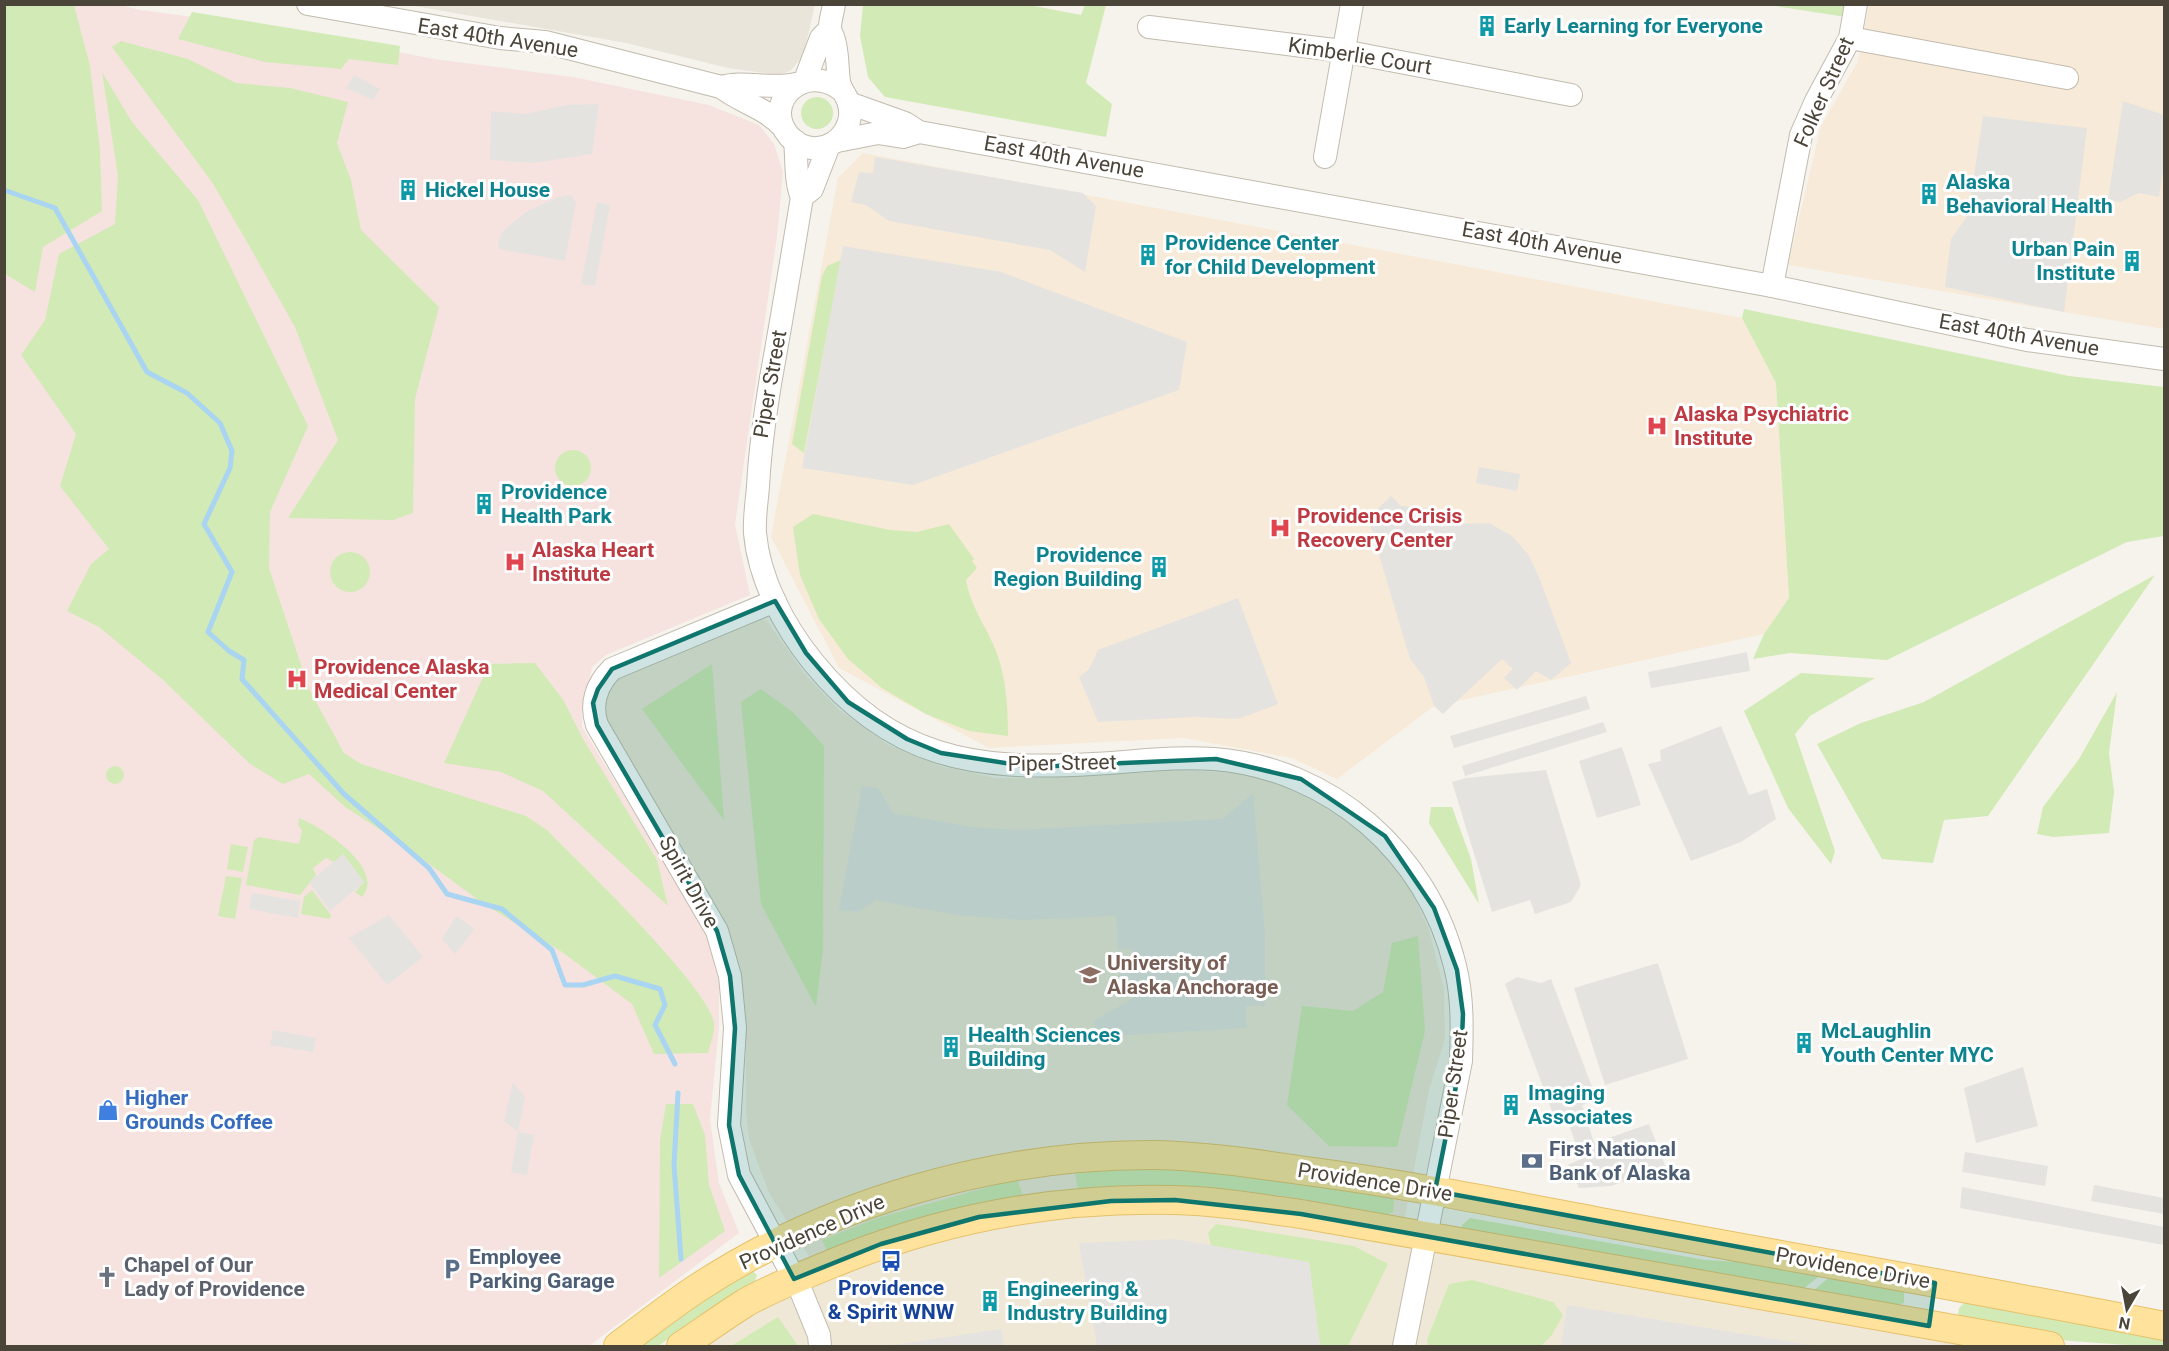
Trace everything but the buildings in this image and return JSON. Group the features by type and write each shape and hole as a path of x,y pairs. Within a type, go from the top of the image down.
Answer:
{"main road":[{"name":"Providence Drive","path":"618,1347 696,1289 778,1244 848,1212 887,1198 991,1170 1062,1160 1154,1155 1221,1159 1435,1191 2164,1326"},
{"name":"Providence Drive","path":"681,1347 746,1303 795,1279 881,1244 979,1217 1043,1207 1111,1201 1175,1200 1234,1205 1427,1235 2050,1347"},
{"path":"1929,1326 1935,1283"}],"street":[{"name":"East 40th Avenue","path":"308,4 500,38 545,42 721,87 732,96 772,114 789,134"},
{"name":"Piper Street","path":"834,4 829,30 821,38 800,82 789,91 781,108 799,173 797,188 802,197 758,454 755,534 762,569 775,601 789,628 806,653 848,702 877,723 941,753 1005,766 1216,759 1268,768 1301,779 1342,803 1384,836 1412,870 1434,908 1452,953 1461,1003 1461,1061 1404,1347"},
{"path":"1325,157 1352,4"},
{"name":"Folker Street","path":"1772,286 1801,135 1816,101 1850,38 1856,4"},
{"name":"Kimberlie Court","path":"1149,27 1343,51 1571,95"},
{"name":"Piper Street","path":"802,197 812,189 833,143 850,119 835,41 829,30"},
{"path":"1850,38 2067,78"},
{"path":"800,82 824,80 844,96"},
{"name":"East 40th Avenue","path":"721,87 736,82 779,88 800,82"},
{"name":"East 40th Avenue","path":"844,96 905,123 918,132 1772,286 2027,340 2164,359"},
{"name":"East 40th Avenue","path":"833,143 878,134 903,137 918,132"},
{"path":"789,134 812,148 833,143"},
{"name":"Spirit Drive","path":"775,601 612,669 603,678 593,703 597,725 717,931 730,976 735,1028 729,1125 739,1175 795,1279 819,1335 820,1347"}],"highlighted area":[{"path":"775,601 806,653 848,702 907,739 941,753 1031,767 1216,759 1301,779 1385,836 1434,908 1457,970 1463,1014 1461,1061 1435,1191 1935,1283 1929,1326 1301,1214 1175,1200 1111,1201 979,1217 881,1244 794,1279 739,1175 729,1125 735,1028 730,976 717,931 597,725 593,703 598,689 612,669"}],"shaded area":[{"name":"Providence Alaska Medical Center","path":"5,5 121,5 140,10 276,28 434,59 573,77 709,105 759,125 774,144 783,172 777,237 735,524 750,595 606,655 592,667 582,710 582,727 708,934 719,985 719,1027 710,1119 719,1183 739,1233 589,1346 5,1346"},
{"path":"409,5 815,5 803,56 790,71 778,75 728,68 626,43"},
{"path":"1869,5 2164,5 2164,329 1788,265 1821,126 1858,61"},
{"path":"354,75 380,89 373,100 346,88"},
{"path":"2123,101 2164,115 2164,165 2159,197 2139,193 2120,202 2108,200"},
{"path":"599,104 592,154 533,163 490,160 491,111 525,114 566,105"},
{"path":"1983,116 2087,128 2064,312 1945,287 1951,239 1968,215"},
{"path":"863,153 1742,318 1776,383 1789,598 1764,634 1434,706 1337,779 1292,758 1184,738 989,748 839,668 771,537 838,178"},
{"path":"875,157 1083,193 1096,206 1085,272 1050,250 889,221 866,205 851,202 859,172 873,173"},
{"path":"571,195 576,203 565,261 499,249 498,241 503,231 526,212 558,197"},
{"path":"597,202 610,205 595,286 581,284"},
{"path":"843,246 1001,272 1187,342 1179,390 913,485 802,468"},
{"path":"1479,467 1520,474 1517,491 1476,483"},
{"path":"1391,496 1401,506 1432,509 1455,524 1489,523 1512,536 1528,554 1539,577 1571,663 1551,680 1536,671 1517,690 1504,678 1513,669 1502,659 1443,714 1434,706 1424,677 1410,659 1368,518"},
{"path":"1238,598 1278,704 1238,719 1195,717 1098,722 1079,677 1089,669 1098,650"},
{"name":"University of Alaska Anchorage","path":"757,618 767,621 804,673 839,710 887,744 940,766 996,778 1042,778 1182,770 1240,773 1286,786 1316,799 1363,832 1386,855 1412,892 1429,930 1444,989 1445,1039 1429,1090 1400,1243 1986,1346 702,1346 763,1308 824,1280 769,1193 749,1139 746,1112 746,1029 716,908 604,723 603,708 613,679"},
{"path":"1747,652 1750,671 1651,688 1648,672"},
{"path":"1586,696 1590,709 1454,748 1450,736"},
{"path":"1603,722 1607,732 1465,776 1462,766"},
{"path":"1721,726 1749,795 1767,789 1776,819 1741,842 1691,861 1648,764 1661,761 1660,750"},
{"path":"1622,747 1641,805 1597,818 1579,761"},
{"path":"1546,770 1581,885 1571,902 1535,914 1530,900 1492,912 1452,782 1466,778"},
{"path":"862,786 878,788 893,813 971,827 1016,830 1223,819 1253,793 1265,933 1265,1006 1246,1006 1246,1028 1095,1037 1094,1021 1136,996 1135,989 1120,987 1119,965 1134,963 1132,949 1118,950 1116,916 1022,920 956,915 876,900 858,912 839,910"},
{"path":"343,854 364,882 330,911 309,882"},
{"path":"252,893 300,901 298,918 249,909"},
{"path":"389,915 423,957 387,985 349,938"},
{"path":"456,916 475,929 455,954 442,939"},
{"path":"1658,963 1688,1059 1605,1085 1574,988"},
{"path":"1517,977 1541,983 1551,979 1597,1100 1582,1105 1594,1143 1649,1124 1666,1168 1611,1186 1579,1188 1568,1165 1581,1159 1568,1122 1557,1125 1505,984"},
{"path":"273,1030 316,1038 313,1052 270,1045"},
{"path":"2023,1067 2038,1126 1976,1143 1964,1088"},
{"path":"513,1082 525,1097 518,1132 504,1121"},
{"path":"518,1132 534,1135 527,1175 511,1172"},
{"path":"1965,1152 2048,1166 2045,1186 1962,1172"},
{"path":"2094,1185 2164,1198 2164,1214 2091,1201"},
{"path":"1962,1187 2164,1227 2164,1245 1960,1208"},
{"path":"1175,1239 1309,1262 1320,1346 1097,1346 1079,1243"},
{"path":"1567,1305 1798,1343 1821,1346 1561,1346"},
{"path":"1001,1329 1004,1346 887,1346"}],"green space":[{"path":"5,4 74,5 90,66 100,150 102,211 43,247 35,292 5,274"},
{"path":"863,5 1029,5 1081,15 1085,5 1106,5 1086,83 1112,104 1106,137 885,97 868,77 860,36"},
{"path":"1769,5 1848,5 1846,17"},
{"path":"192,12 400,46 398,65 349,59 341,69 265,62 178,39"},
{"path":"121,41 188,59 236,83 290,88 348,102 337,143 351,180 361,230 439,307 415,399 413,513 393,520 288,518 338,440 295,327 212,182 112,47"},
{"path":"102,72 132,122 198,200 308,426 270,512 269,568 309,689 344,753 361,764 526,816 547,830 613,896 692,984 708,1008 714,1025 708,1053 654,1054 632,1004 562,952 481,902 405,846 345,807 309,774 283,784 250,764 162,679 99,627 67,611 91,564 109,549 60,486 76,434 21,355 45,320 59,254 115,224 118,176"},
{"path":"817,97 828,102 833,113 828,124 817,129 806,124 801,113 806,102"},
{"path":"841,260 804,453 792,444 822,276 827,266"},
{"path":"1744,309 2069,376 2164,387 2164,536 2127,542 1887,660 1790,653 1753,659 1764,634 1789,598 1776,383 1742,318"},
{"path":"573,450 586,455 591,468 586,481 573,486 560,481 555,468 560,455"},
{"path":"813,514 890,530 917,532 949,524 974,559 972,561 977,568 966,580 974,605 1001,666 1007,701 1008,736 969,731 926,714 882,688 848,659 819,619 800,575 793,527"},
{"path":"350,552 364,558 370,572 364,586 350,592 336,586 330,572 336,558"},
{"path":"2155,575 1988,816 1944,820 1933,863 1882,859 1817,744 1861,723 1924,702"},
{"path":"535,663 564,701 583,739 657,860 668,906 543,791 501,772 444,763 489,664"},
{"path":"712,664 724,820 642,709"},
{"path":"1801,673 1875,678 1810,716 1795,734 1835,851 1831,864 1788,808 1744,711"},
{"path":"761,689 794,713 824,746 823,949 816,1007 761,904 741,702"},
{"path":"2117,692 2109,753 2114,792 2109,833 2053,837 2037,834 2043,807 2079,759"},
{"path":"115,766 121,769 124,775 121,781 115,784 109,781 106,775 109,769"},
{"path":"1431,807 1452,807 1471,859 1479,904 1429,823"},
{"path":"299,818 336,840 359,862 366,874 367,886 362,897 355,892 364,882 343,854 334,862 326,858 313,868 316,875 300,895 246,885 254,840 259,837 299,844 302,830 298,825"},
{"path":"231,844 248,847 243,872 227,869"},
{"path":"226,876 242,878 235,919 218,916"},
{"path":"312,890 331,915 330,919 301,914 304,897"},
{"path":"1418,936 1425,1031 1397,1147 1329,1146 1287,1105 1302,1006 1353,1011 1383,992 1392,943"},
{"path":"666,1104 693,1104 705,1135 709,1185 725,1231 659,1278 660,1140"},
{"path":"1174,1165 1385,1195 1394,1200 1393,1212 1387,1215 1285,1196 1186,1189 1079,1193 1074,1169"},
{"path":"1017,1179 1024,1199 828,1253 822,1240 878,1218"},
{"path":"1470,1218 1705,1260 1759,1263 1822,1274 1803,1289 1462,1232 1462,1225"},
{"path":"1216,1224 1354,1246 1388,1264 1348,1346 1320,1346 1309,1262 1211,1246 1208,1233"},
{"path":"751,1270 757,1275 755,1281 658,1346 638,1346 660,1323"},
{"path":"1832,1275 1904,1290 1904,1303 1898,1305 1814,1290"},
{"path":"1472,1280 1553,1302 1563,1315 1551,1336 1541,1346 1428,1346 1427,1340 1449,1284"},
{"path":"1966,1301 2164,1336 2164,1346 2055,1339 1992,1330 1970,1323 1958,1315 1959,1308"},
{"path":"778,1317 798,1346 731,1346"}],"waterway":[{"path":"4,190 55,208 147,372 187,393 220,423 232,451 230,468 204,524 232,572 208,632 229,651 244,660 242,679 344,794 429,868 447,894 502,909 552,950 565,985 583,985 615,976 660,989 665,1005 655,1025 675,1064"},
{"path":"678,1093 674,1165 681,1259"}],"place":[{"name":"Early Learning for Everyone","path":"1487,26"},
{"name":"Hickel House","path":"408,190"},
{"name":"Alaska Behavioral Health","path":"1929,194"},
{"name":"Providence Center for Child Development","path":"1148,255"},
{"name":"Urban Pain Institute","path":"2132,261"},
{"name":"Alaska Psychiatric Institute","path":"1657,426"},
{"name":"Providence Health Park","path":"484,504"},
{"name":"Providence Crisis Recovery Center","path":"1280,528"},
{"name":"Alaska Heart Institute","path":"515,562"},
{"name":"Providence Region Building","path":"1159,567"},
{"name":"Providence Alaska Medical Center","path":"297,679"},
{"name":"University of Alaska Anchorage","path":"1090,975"},
{"name":"McLaughlin Youth Center MYC","path":"1804,1043"},
{"name":"Health Sciences Building","path":"951,1047"},
{"name":"Imaging Associates","path":"1511,1105"},
{"name":"Higher Grounds Coffee","path":"108,1110"},
{"name":"First National Bank of Alaska","path":"1532,1161"},
{"name":"Providence & Spirit WNW","path":"891,1261"},
{"name":"Employee Parking Garage","path":"452,1269"},
{"name":"Chapel of Our Lady of Providence","path":"107,1277"},
{"name":"Engineering & Industry Building","path":"990,1301"}]}
